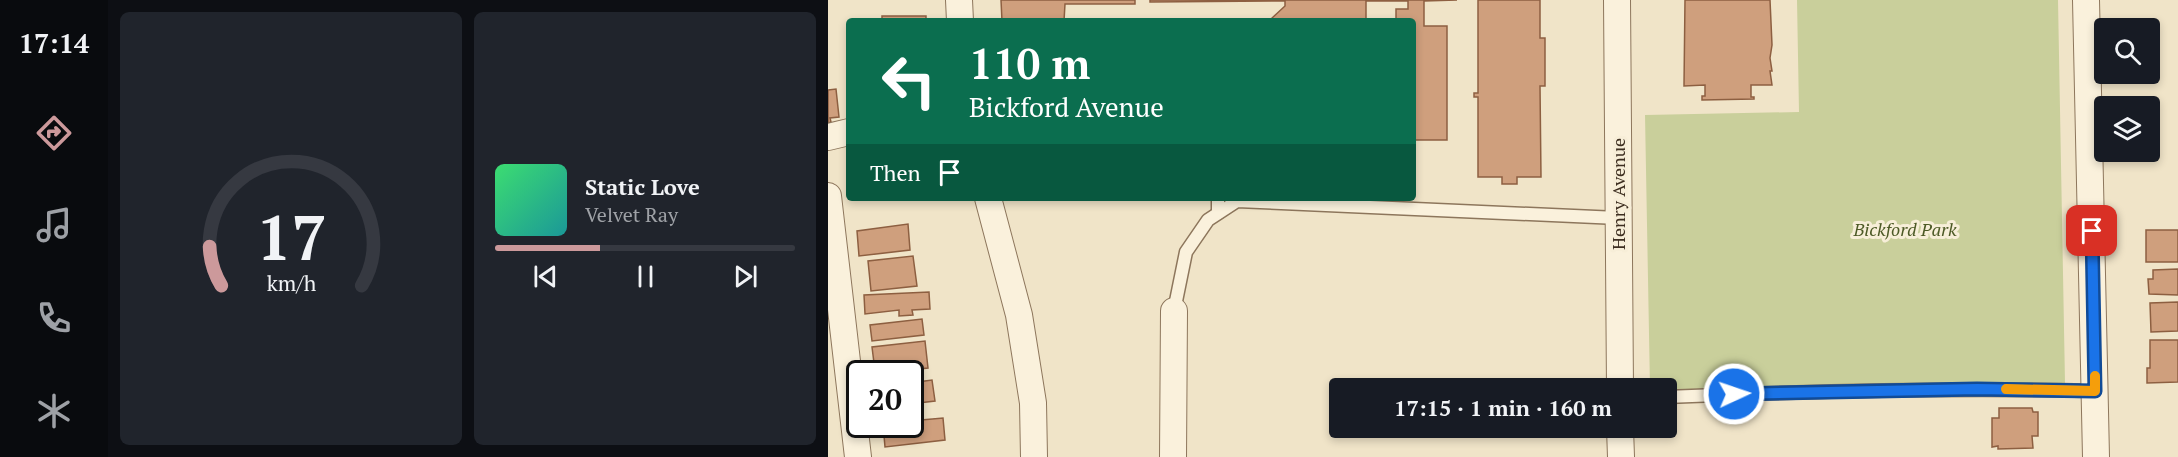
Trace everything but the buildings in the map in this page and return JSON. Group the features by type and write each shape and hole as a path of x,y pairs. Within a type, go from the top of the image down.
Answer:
{"street":[{"path":"959,0 960,18"},
{"name":"Henry Avenue","path":"1617,0 1620,378"},
{"path":"2086,0 2097,457"},
{"path":"828,137 846,133"},
{"path":"828,196 858,457"},
{"path":"989,201 1019,315 1033,403 1034,457"},
{"path":"1173,457 1174,311"},
{"path":"1620,438 1621,457"}],"lane":[{"path":"1218,201 1218,213"},
{"path":"1174,311 1186,252 1208,220 1237,201 1291,201 1618,218"},
{"path":"1677,397 1801,391 1977,389 2095,391"}],"green space":[{"name":"Bickford Park","path":"1797,0 2058,0 2065,383 1677,390 1677,378 1650,378 1645,115 1799,112"}],"slow traffic":[{"path":"2006,389 2095,391 2095,376"}],"route":[{"path":"1734,394 1977,389 2095,391 2092,231"}]}
